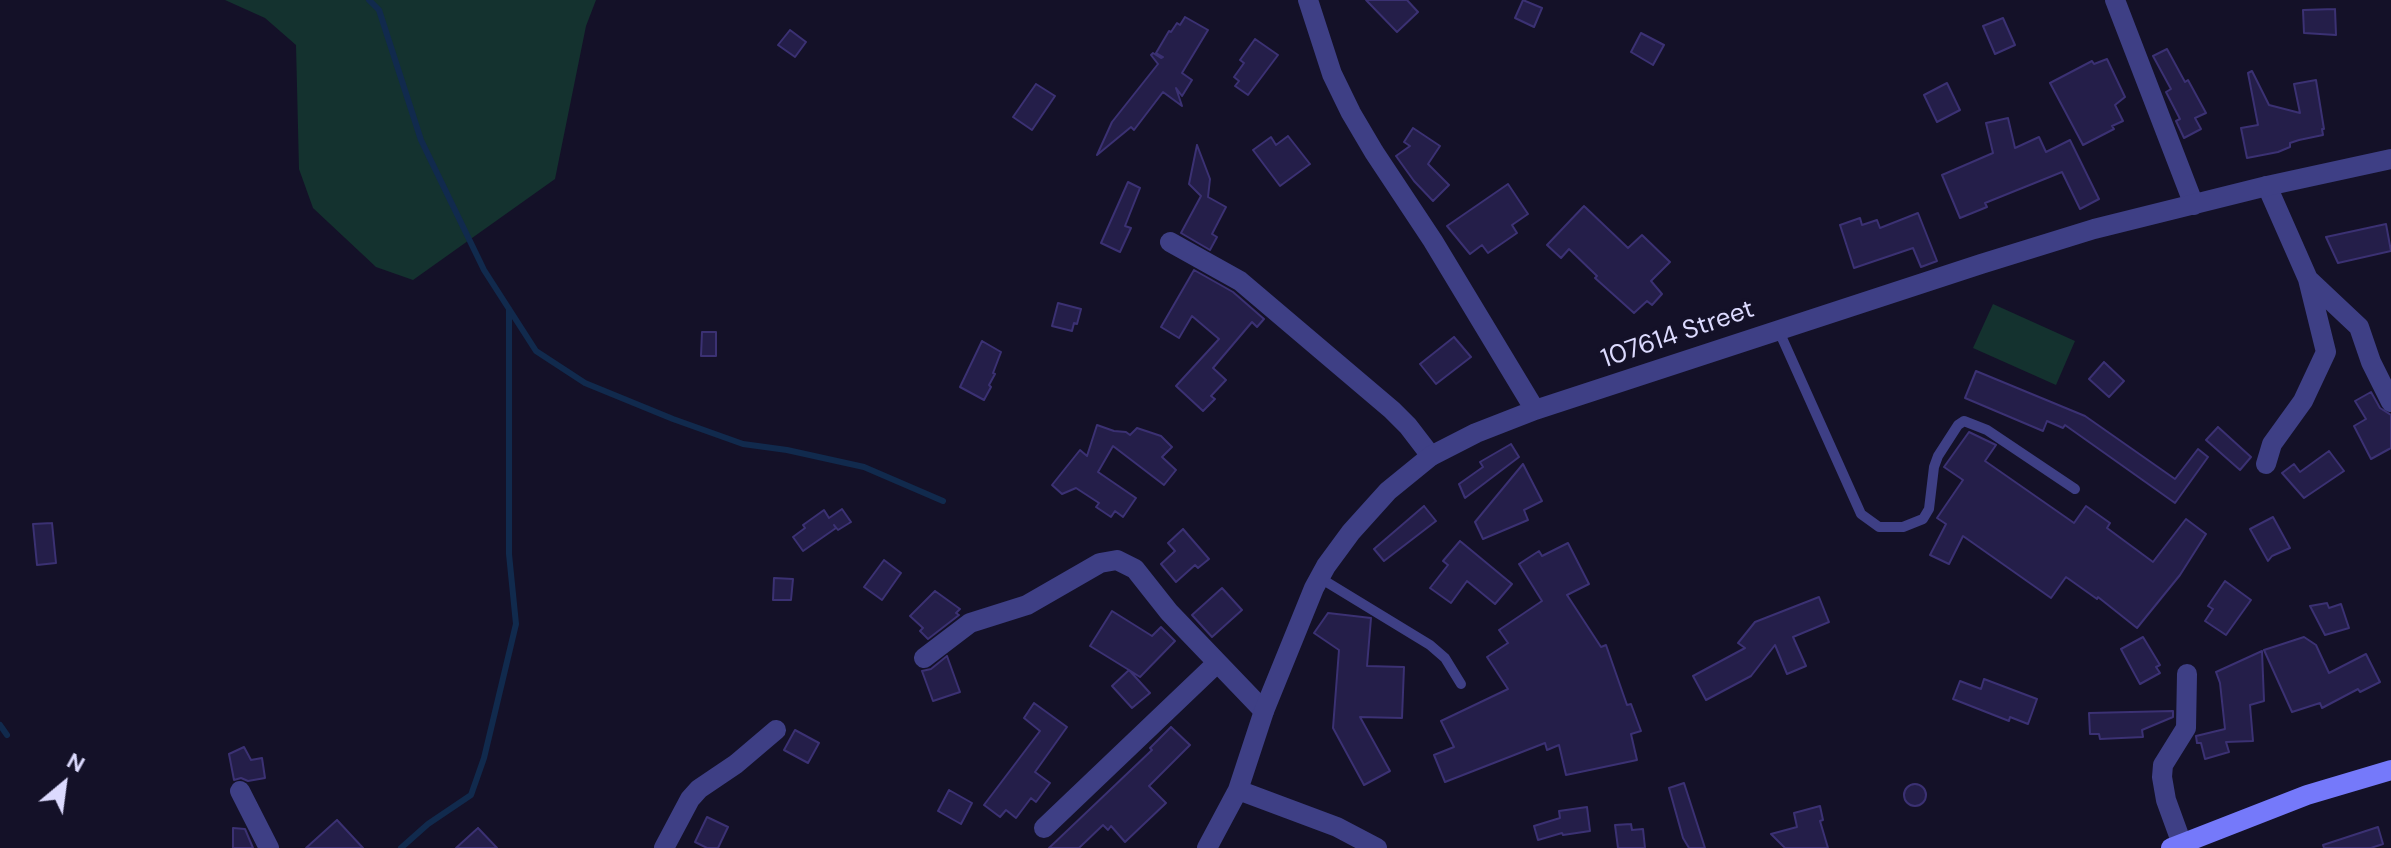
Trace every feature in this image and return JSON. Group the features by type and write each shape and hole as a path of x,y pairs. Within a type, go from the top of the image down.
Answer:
{"main road":[{"path":"2176,846 2307,795 2391,770"}],"street":[{"path":"1308,0 1332,74 1351,113 1535,410"},
{"path":"2115,0 2194,205"},
{"name":"107614 Street","path":"1207,848 1238,790 1264,711 1320,578 1351,532 1388,491 1431,456 1476,433 1535,410 2094,229 2391,159"},
{"path":"2266,464 2272,444 2303,401 2326,352 2308,279 2267,186"},
{"path":"1170,242 1240,281 1392,410 1431,456"},
{"path":"2308,279 2359,327 2371,362 2391,402"},
{"path":"924,658 970,623 1027,605 1100,563 1117,560 1135,569 1169,612 1264,711"},
{"path":"1044,828 1217,663"},
{"path":"2176,846 2162,777 2163,765 2186,728 2187,674"},
{"path":"664,848 690,799 699,789 736,764 776,730"},
{"path":"1238,790 1337,827 1377,848"},
{"path":"240,791 269,848"}],"lane":[{"path":"1778,329 1861,514 1879,527 1903,527 1923,519 1929,509 1938,456 1958,425 1964,421 1987,430 2075,489"},
{"path":"1320,578 1430,645 1445,658 1461,684"}],"green space":[{"path":"225,0 596,0 586,26 555,179 413,280 376,267 313,208 299,169 296,45 265,18"},
{"path":"1993,304 2075,341 2056,385 1973,348"}],"building":[{"path":"1366,0 1407,0 1418,12 1397,32"},
{"path":"1523,0 1542,8 1534,27 1515,18"},
{"path":"2335,9 2336,35 2304,33 2303,10"},
{"path":"1185,17 1208,30 1182,73 1192,80 1182,96 1176,88 1182,106 1163,92 1134,130 1131,127 1097,155 1112,122 1158,64 1151,55 1163,57 1156,53 1169,31 1177,23 1180,25"},
{"path":"2003,18 2015,45 1995,54 1983,26"},
{"path":"790,30 806,42 795,57 778,45"},
{"path":"1641,33 1664,45 1653,65 1631,52"},
{"path":"1255,39 1278,55 1248,95 1235,86 1239,81 1234,77 1244,63 1240,60"},
{"path":"2167,49 2206,113 2195,118 2201,129 2184,138 2176,121 2180,119 2166,92 2171,89 2153,56"},
{"path":"2107,59 2125,97 2115,105 2123,121 2083,145 2050,83 2092,61 2094,64"},
{"path":"2252,71 2269,105 2300,113 2294,84 2316,80 2323,135 2290,143 2290,147 2278,152 2247,158 2241,128 2258,125 2248,73"},
{"path":"1947,83 1960,110 1937,122 1924,95"},
{"path":"1036,84 1055,96 1032,130 1013,117"},
{"path":"2008,118 2015,148 2039,137 2046,152 2070,140 2099,199 2080,209 2062,172 1985,203 1987,207 1960,218 1942,175 1993,153 1986,123"},
{"path":"1413,128 1440,146 1428,164 1449,185 1433,201 1396,156 1410,146 1404,142"},
{"path":"1288,136 1310,164 1280,186 1253,150 1271,137 1276,145"},
{"path":"1197,145 1210,179 1208,197 1226,207 1212,234 1217,237 1210,250 1181,233 1201,196 1189,184"},
{"path":"1128,182 1140,188 1125,226 1131,228 1120,252 1101,243"},
{"path":"1508,184 1528,214 1512,225 1517,233 1488,253 1482,245 1470,254 1447,226"},
{"path":"1584,206 1628,248 1642,235 1670,262 1651,281 1662,294 1652,305 1647,301 1634,313 1595,278 1597,276 1569,249 1561,258 1547,245"},
{"path":"1918,213 1937,261 1921,267 1913,248 1854,268 1840,225 1860,218 1862,225 1877,220 1880,228"},
{"path":"2386,224 2391,251 2338,263 2326,237"},
{"path":"1194,270 1233,292 1264,319 1257,327 1252,322 1213,368 1226,380 1211,396 1215,399 1203,411 1176,386 1219,339 1192,316 1179,338 1161,327"},
{"path":"1058,303 1081,309 1072,331 1052,326"},
{"path":"702,332 716,332 716,356 701,356"},
{"path":"1454,337 1471,357 1436,384 1420,364"},
{"path":"982,341 1001,352 984,400 960,387"},
{"path":"2104,362 2124,381 2109,397 2089,379"},
{"path":"1976,371 2085,416 2175,479 2198,449 2208,457 2175,503 2065,425 2063,428 2047,421 2043,431 1965,398"},
{"path":"2371,392 2380,408 2391,415 2391,448 2371,459 2354,426 2366,419 2355,401"},
{"path":"1097,425 1130,435 1137,428 1161,436 1172,447 1162,457 1176,470 1164,485 1113,446 1098,472 1136,498 1123,517 1115,511 1111,517 1096,507 1099,503 1076,488 1062,494 1052,485 1080,450 1087,456"},
{"path":"2218,427 2251,457 2240,470 2206,440"},
{"path":"1969,432 1996,445 1985,461 2074,523 2086,506 2110,523 2107,528 2153,562 2186,519 2206,534 2180,575 2137,628 2098,597 2066,577 2051,598 1963,536 1949,564 1930,555 1946,524 1937,518 1963,480 1944,467"},
{"path":"1511,444 1519,457 1465,498 1459,484 1483,467 1480,462"},
{"path":"2329,451 2344,471 2304,498 2282,473 2294,464 2300,472"},
{"path":"1523,464 1542,501 1524,510 1528,520 1483,539 1475,522"},
{"path":"1424,506 1436,521 1384,561 1374,549"},
{"path":"842,509 851,522 838,530 834,525 836,528 803,551 793,537 805,528 803,525 824,510 829,518"},
{"path":"2273,517 2290,548 2268,561 2250,529"},
{"path":"52,523 56,563 37,565 33,524"},
{"path":"1183,529 1209,559 1198,568 1195,565 1176,582 1161,564 1175,551 1168,543"},
{"path":"1460,541 1512,584 1495,604 1467,581 1451,603 1430,588 1448,565 1443,561"},
{"path":"1568,543 1589,584 1567,595 1601,647 1606,645 1627,705 1631,704 1641,731 1631,734 1637,760 1566,775 1559,745 1547,750 1545,743 1445,782 1434,755 1454,747 1441,721 1508,689 1487,657 1508,643 1499,630 1542,601 1519,564 1539,551 1542,556"},
{"path":"884,560 901,573 882,600 864,587"},
{"path":"774,578 793,579 791,600 773,600"},
{"path":"2225,581 2251,600 2226,635 2205,621 2213,609 2208,606"},
{"path":"1222,588 1242,610 1212,637 1192,615"},
{"path":"935,591 960,609 956,613 959,615 928,639 920,631 923,628 910,616"},
{"path":"1819,597 1829,622 1793,637 1806,666 1787,674 1775,645 1751,676 1706,700 1693,676 1745,648 1738,643 1755,622"},
{"path":"2327,603 2329,608 2341,604 2349,628 2325,635 2310,606"},
{"path":"1112,611 1152,636 1161,627 1175,641 1140,677 1090,646"},
{"path":"1328,613 1371,618 1367,666 1404,667 1402,718 1360,717 1390,771 1364,785 1333,728 1339,650 1314,633"},
{"path":"2143,637 2160,665 2156,667 2160,673 2140,684 2121,649"},
{"path":"2304,637 2316,645 2329,673 2366,654 2380,682 2360,692 2358,689 2322,708 2320,703 2292,712 2264,650"},
{"path":"2262,651 2264,701 2250,705 2253,741 2226,742 2229,752 2205,759 2196,736 2225,729 2216,672"},
{"path":"947,656 960,692 933,701 922,671 931,669"},
{"path":"1129,670 1150,693 1132,708 1112,686"},
{"path":"1984,679 2037,699 2028,724 2010,717 2009,721 1953,699 1960,681 1981,689"},
{"path":"1034,703 1067,727 1035,772 1050,783 1036,802 1031,798 1016,818 1006,810 1000,817 984,805 1040,731 1024,718"},
{"path":"2173,711 2173,717 2142,730 2143,737 2100,739 2099,734 2090,734 2089,713"},
{"path":"1171,727 1190,745 1149,786 1166,803 1125,842 1111,826 1108,830 1103,825 1079,848 1049,848 1152,750 1150,748"},
{"path":"795,730 819,743 808,763 784,750"},
{"path":"244,747 251,760 262,758 265,778 234,780 229,754"},
{"path":"1684,783 1705,848 1689,848 1683,838 1669,788"},
{"path":"1915,784 1923,787 1926,795 1923,803 1915,806 1907,803 1904,795 1907,787"},
{"path":"949,790 972,803 961,824 938,811"},
{"path":"1820,806 1823,820 1820,821 1828,848 1785,848 1771,834 1797,827 1794,813"},
{"path":"1587,807 1590,831 1562,833 1538,840 1534,826 1560,818 1559,811"},
{"path":"707,817 728,827 718,848 707,848 695,842"},
{"path":"337,820 363,848 306,848"},
{"path":"1631,824 1632,830 1643,829 1645,848 1618,848 1615,825"},
{"path":"2378,827 2383,844 2371,848 2324,848 2323,845"},
{"path":"233,828 245,829 253,848 233,848"},
{"path":"478,828 497,848 456,848"}],"waterway":[{"path":"369,0 379,10 421,140 484,270 536,351 585,383 673,419 743,444 864,467 943,501"},
{"path":"401,848 428,824 471,795 484,758 516,624 509,554 509,309"},
{"path":"0,725 7,735"}]}
